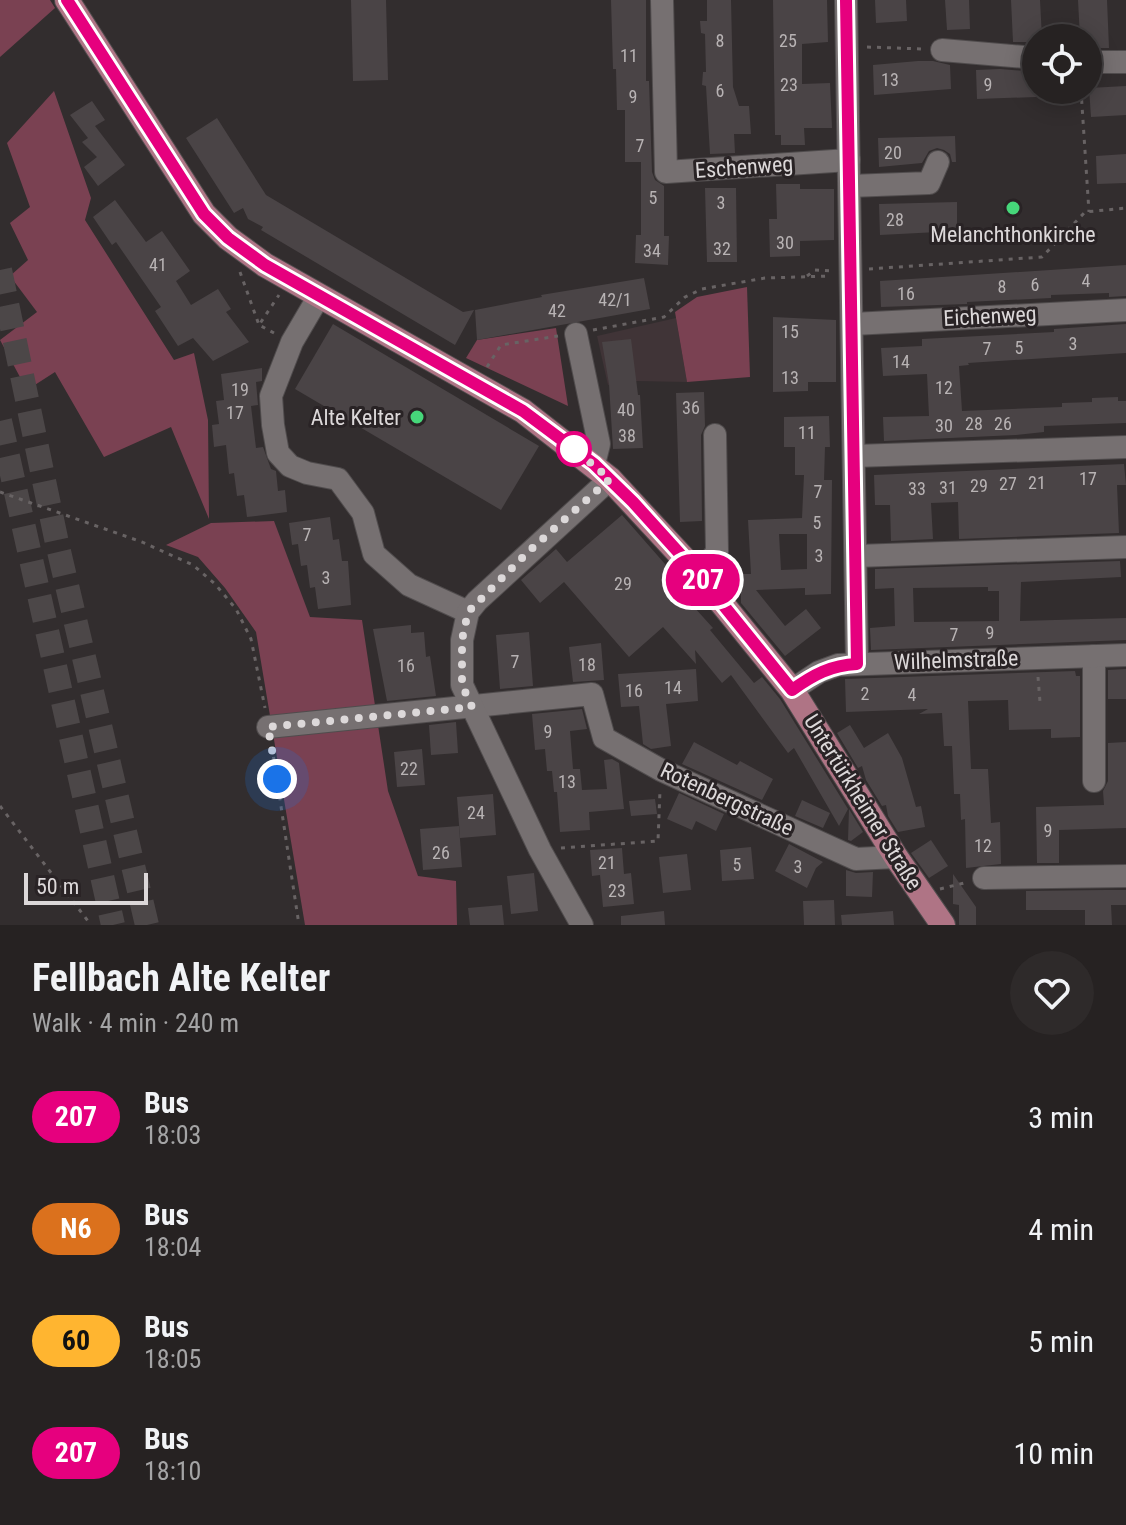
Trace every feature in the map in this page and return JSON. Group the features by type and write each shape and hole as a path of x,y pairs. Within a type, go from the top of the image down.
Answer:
{"main road":[{"name":"Untertürkheimer Straße","path":"67,0 204,214 228,238 290,280 523,411 602,472 699,575 792,690 896,857 943,925"}],"street":[{"name":"Eschenweg","path":"662,0 666,172 849,160"},
{"path":"846,0 850,186 841,270 853,324 857,664"},
{"path":"942,50 1022,57"},
{"path":"1102,62 1126,62"},
{"path":"850,186 929,183 938,162"},
{"path":"319,296 292,342 271,396 278,453 290,466 338,479 363,513 374,554 409,585 468,612"},
{"name":"Eichenweg","path":"853,324 1126,310"},
{"path":"576,334 602,472 524,548 468,612 462,640 462,685 540,850 582,925"},
{"path":"699,575 717,552 715,435"},
{"path":"855,456 1126,447"},
{"path":"856,556 1126,547"},
{"name":"Wilhelmstraße","path":"792,690 819,672 838,665 1126,655"},
{"path":"1094,656 1094,781"},
{"name":"Rotenbergstraße","path":"472,707 592,694 604,738 661,770 856,859 896,857"},
{"path":"268,727 472,707"},
{"path":"984,878 1126,876"}],"path":[{"path":"847,47 942,50"},
{"path":"1082,104 1089,212"},
{"path":"807,276 815,270 1042,257 1085,212 1126,208"},
{"path":"238,267 259,325 292,342"},
{"path":"487,367 501,345 664,317 685,297 702,289 765,278 813,276"},
{"path":"259,325 290,280"},
{"path":"0,492 142,542 193,565 215,584 236,609 251,639 299,925"},
{"path":"1037,658 1040,702"},
{"path":"540,850 658,841 661,770"},
{"path":"0,806 91,925"},
{"path":"921,894 984,878"}],"shaded area":[{"path":"0,0 50,0 55,8 0,57"},
{"path":"54,91 91,198 85,220 174,360 194,353 208,420 209,519 171,427 104,457 55,372 27,390 0,340 37,312 10,276 28,260 10,223 30,207 7,143"},
{"path":"747,287 750,377 687,382 675,312 697,297"},
{"path":"676,318 687,382 636,381 608,385 597,336"},
{"path":"556,328 568,406 466,358 477,340"},
{"path":"274,521 310,617 362,620 388,791 418,876 456,881 457,925 305,925 256,632 198,557 166,545 211,523"}],"building":[{"path":"351,0 386,0 388,80 353,81"},
{"path":"611,0 646,0 646,81 649,81 652,172 655,180 664,186 664,236 669,236 668,265 635,263 636,235 641,235 641,162 625,162 625,110 617,110"},
{"path":"707,0 731,0 733,87 739,106 749,106 751,134 734,134 735,153 710,154 706,86 702,85 703,72 706,72 705,34 701,33 700,21 707,21"},
{"path":"773,0 827,0 828,42 802,44 802,84 830,83 832,128 804,128 805,145 781,145 781,135 775,135"},
{"path":"875,0 906,0 907,21 876,23"},
{"path":"945,0 969,0 970,29 947,30"},
{"path":"1011,0 1040,0 1041,24 1022,24 1022,42 1013,42"},
{"path":"1078,0 1107,0 1109,48 1102,48 1102,24 1079,24"},
{"path":"918,61 950,65 951,89 874,95 873,65"},
{"path":"976,70 1022,71 1022,97 977,99"},
{"path":"1126,86 1126,115 1091,117 1090,104 1102,104 1102,87"},
{"path":"92,101 105,120 95,126 125,165 98,186 84,167 97,157 82,142 88,138 70,115"},
{"path":"217,118 266,195 463,312 474,310 455,345 261,230 263,227 248,219 243,208 234,213 186,138"},
{"path":"955,136 956,162 952,162 950,154 937,148 929,151 922,163 879,167 878,138"},
{"path":"1126,154 1126,183 1097,184 1096,156"},
{"path":"776,184 800,184 800,189 834,189 834,240 800,241 800,256 770,257 769,219 777,219"},
{"path":"705,188 736,188 737,262 707,262"},
{"path":"115,200 146,242 162,231 190,271 176,281 191,305 218,289 231,309 226,312 249,342 213,361 193,338 178,346 155,311 161,307 116,242 112,245 93,217"},
{"path":"957,202 957,231 880,235 879,204"},
{"path":"1126,265 1126,296 1109,297 1109,293 1051,295 1051,298 967,304 881,307 880,281"},
{"path":"644,278 650,309 477,340 475,310 541,295"},
{"path":"773,317 836,320 836,382 808,382 808,391 773,392"},
{"name":"Alte Kelter","path":"333,324 539,446 501,510 295,389"},
{"path":"1126,324 1126,353 959,366 962,411 1062,407 1062,403 1118,397 1118,401 1126,401 1126,423 1044,426 1044,432 1016,435 884,441 883,417 929,416 927,374 883,376 881,348 922,346 922,339 1054,332 1054,329"},
{"path":"631,339 640,395 643,448 613,449 609,384 602,342"},
{"path":"262,368 262,381 256,382 258,405 251,406 256,448 263,447 271,469 276,471 278,491 285,490 287,512 247,517 244,495 237,496 234,473 229,474 226,445 214,447 212,425 219,424 216,401 224,400 221,374"},
{"path":"704,392 702,521 680,522 676,393"},
{"path":"829,416 830,447 825,447 824,480 832,480 831,594 805,595 805,588 756,590 785,626 806,609 821,628 785,656 741,603 741,571 751,574 748,520 802,518 804,475 795,475 795,447 784,447 784,417","holes":["779,534 807,534 807,569 781,570"]},
{"path":"1124,464 1126,485 1117,485 1119,533 959,539 958,502 931,503 933,539 891,541 890,505 875,505 874,475"},
{"path":"622,515 679,580 674,585 713,628 710,630 754,683 762,677 780,699 848,809 839,826 794,748 788,753 731,675 722,683 695,650 696,664 663,627 629,657 564,582 540,603 521,580 556,549 567,562"},
{"path":"330,517 333,540 339,539 342,561 348,561 351,605 318,609 315,587 310,588 307,565 301,566 298,544 292,545 289,523"},
{"path":"1120,561 1121,577 1021,582 1020,621 1126,618 1126,640 871,650 870,628 895,626 894,588 875,589 875,569","holes":["988,587 988,591 999,591 999,621 914,622 913,588"]},
{"path":"411,625 411,633 424,632 426,657 430,656 436,696 387,701 373,629"},
{"path":"529,632 533,686 500,689 496,635"},
{"path":"601,643 604,680 573,682 569,647"},
{"path":"696,669 698,701 666,704 671,746 651,749 643,744 639,706 621,707 618,674"},
{"path":"1126,669 1126,699 1108,699 1108,670"},
{"path":"1075,671 1076,676 1080,676 1080,737 1051,738 1051,729 1009,730 1008,700 968,701 971,769 988,769 991,823 1000,822 1001,864 966,868 965,819 961,820 960,794 954,794 952,746 944,746 942,713 919,714 928,709 846,712 845,679"},
{"path":"582,709 587,729 570,731 573,769 580,769 582,790 607,789 604,760 612,759 619,763 624,809 589,812 590,830 560,832 557,792 554,792 552,771 547,771 545,749 535,750 532,714"},
{"path":"456,722 458,753 431,755 429,725"},
{"path":"850,725 864,748 888,733 902,758 916,807 921,806 925,827 898,832 888,816 886,805 882,806 866,780 862,766 858,768 837,733"},
{"path":"694,742 737,765 740,761 773,779 762,800 682,764"},
{"path":"1126,742 1126,828 1059,830 1059,863 1037,863 1036,807 1104,805 1103,791 1108,781 1108,743"},
{"path":"422,749 425,785 397,787 394,752"},
{"path":"679,793 724,814 716,831 696,821 692,830 667,819"},
{"path":"493,794 496,835 460,838 457,797"},
{"path":"655,799 657,814 631,816 629,801"},
{"path":"802,800 830,813 823,828 795,816"},
{"path":"849,809 863,832 851,841 848,840"},
{"path":"459,826 462,867 423,870 420,829"},
{"path":"931,840 948,866 929,878 911,853"},
{"path":"789,844 823,862 816,868 807,888 775,871"},
{"path":"751,847 754,879 722,881 720,850"},
{"path":"622,848 624,874 631,873 634,904 603,907 600,875 592,876 590,850"},
{"path":"687,854 691,890 663,893 659,857"},
{"path":"846,870 873,872 872,897 846,896"},
{"path":"534,873 538,911 511,914 507,876"},
{"path":"953,874 976,907 976,925 959,925 959,905 953,904"},
{"path":"1126,890 1126,905 1111,905 1112,925 1085,925 1085,910 1026,910 1026,891"},
{"path":"834,900 835,925 804,925 803,901"},
{"path":"502,905 504,925 470,925 468,908"},
{"path":"664,911 665,925 621,925 621,916"},
{"path":"893,911 894,925 842,925 841,915"}],"tunnel":[{"path":"0,270 57,543 147,925"},
{"path":"0,421 113,925"}],"bus line":[{"name":"207","path":"67,0 204,214 228,238 290,280 523,411 594,464 699,575 792,690 819,672 838,665 857,664 846,0"}],"place":[{"name":"Melanchthonkirche","path":"1013,208"},
{"name":"Alte Kelter","path":"417,417"}],"route":[{"path":"277,779 268,727 472,707 462,685 462,640 468,612 528,552 610,479 574,449"}]}
